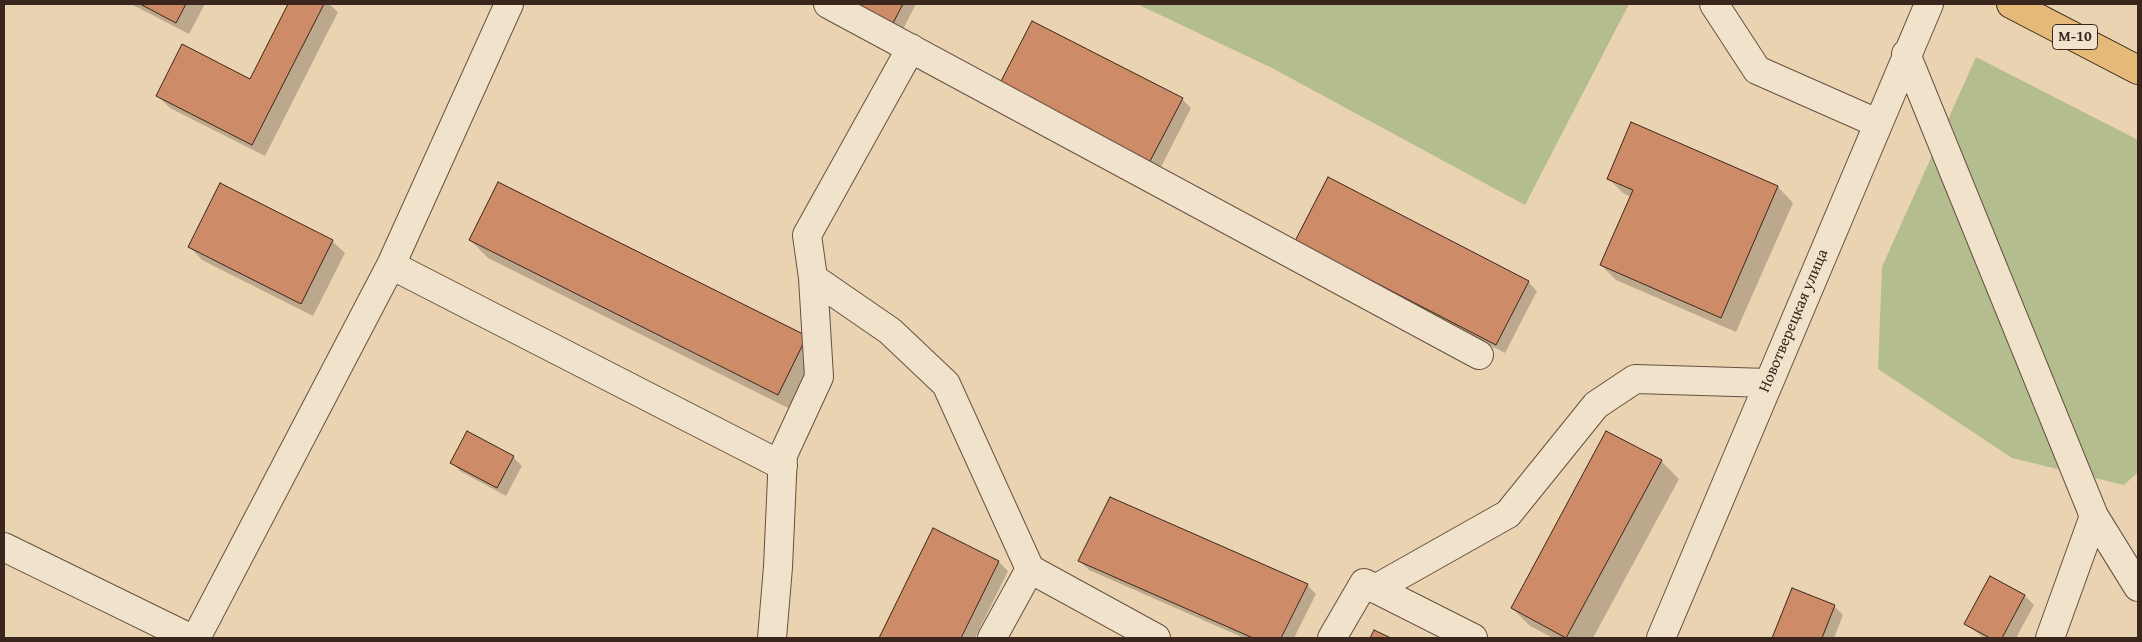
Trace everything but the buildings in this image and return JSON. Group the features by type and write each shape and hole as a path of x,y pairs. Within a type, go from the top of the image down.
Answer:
{"highway":[{"name":"М-10","path":"2011,4 2138,70"}],"street":[{"path":"196,638 391,265 509,4"},
{"path":"828,4 1479,355"},
{"path":"1714,4 1757,70 1877,123"},
{"name":"Новотверецкая улица","path":"1661,638 1906,54 1929,4"},
{"path":"772,638 778,567 783,455 819,377 813,278 807,235 911,48"},
{"path":"1906,54 2094,516 2138,587"},
{"path":"391,265 782,466"},
{"path":"813,278 890,331 946,384 1030,569 1156,638"},
{"path":"1375,589 1508,514 1596,405 1635,380 1768,384"},
{"path":"2050,638 2094,516"},
{"path":"4,547 190,638"},
{"path":"992,638 1030,569"},
{"path":"1332,638 1364,583 1473,638"}],"green space":[{"path":"1137,4 1629,4 1525,205 1272,68"},
{"path":"1976,57 2138,140 2138,472 2124,485 2012,458 1878,369 1882,267"}]}
